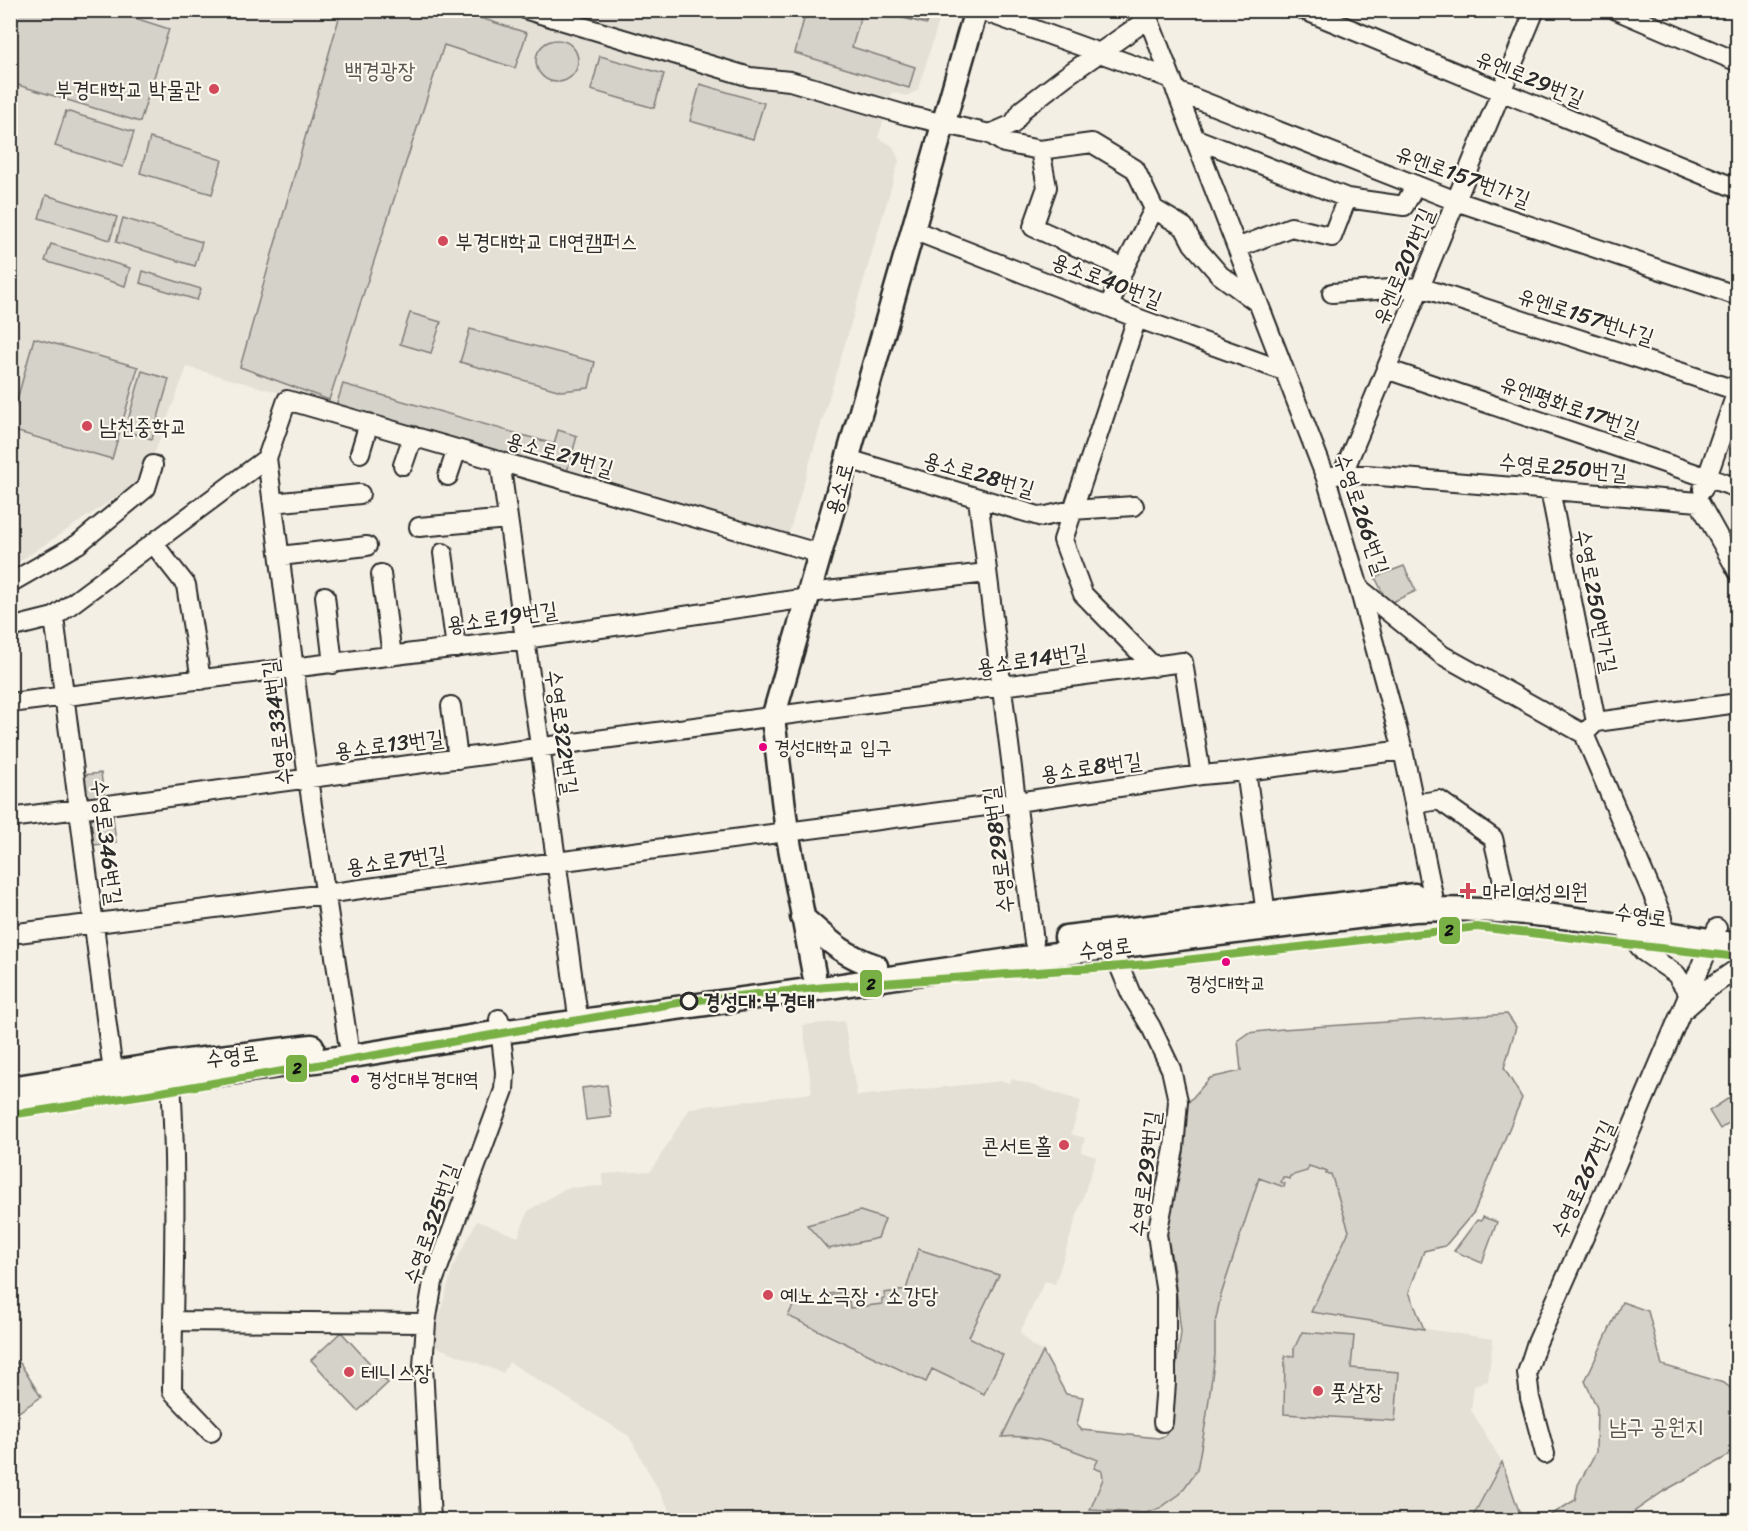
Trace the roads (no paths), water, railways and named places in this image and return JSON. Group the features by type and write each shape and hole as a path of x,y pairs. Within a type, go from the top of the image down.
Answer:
{"main road":[{"name":"용소로","path":"814,974 787,832 773,718 976,10"},
{"name":"수영로","path":"10,1088 113,1072 170,1072 359,1055 577,1009 1110,930 1266,914 1382,898 1433,895 1507,898 1604,909 1663,918 1722,933 1737,945"},
{"name":"수영로","path":"10,1106 170,1072 348,1042 816,989 1111,946 1263,930 1414,910 1447,908 1512,911 1623,925 1722,933"},
{"path":"802,917 840,950 876,966"}],"street":[{"path":"528,10 750,77 790,81 906,115 990,134 1004,143 1040,150 1092,143 1135,169 1154,209 1184,227 1193,244 1220,274 1258,303"},
{"name":"유엔로157번가길","path":"980,10 1100,53 1456,201 1737,296"},
{"name":"유엔로29번길","path":"1305,10 1737,189"},
{"name":"유엔로201번길","path":"1335,476 1386,369 1535,10"},
{"path":"1616,10 1737,62"},
{"name":"수영로266번길","path":"990,134 1013,124 1023,109 1100,53 1147,15 1284,371 1335,476 1359,588 1442,655 1590,728"},
{"path":"1194,138 1347,198 1404,206 1416,185"},
{"path":"1040,150 1047,187 1033,227 1124,268"},
{"path":"1237,248 1291,227 1332,237 1347,198"},
{"path":"1109,307 1124,268 1154,209"},
{"name":"용소로40번길","path":"913,230 1137,318 1284,371"},
{"path":"1332,293 1420,287"},
{"name":"유엔로157번나길","path":"1420,287 1737,390"},
{"path":"1137,318 1063,540 1083,594 1154,667"},
{"name":"유엔평화로17번길","path":"1386,369 1737,488"},
{"path":"1737,390 1699,502 1737,572"},
{"name":"용소로21번길","path":"287,400 820,554"},
{"name":"수영로334번길","path":"287,400 267,459 308,779 348,1042"},
{"path":"360,453 369,423"},
{"path":"403,465 413,436"},
{"path":"448,476 457,449"},
{"path":"10,628 54,617 267,459"},
{"name":"용소로28번길","path":"848,459 978,500 1042,517 1072,510 1134,506"},
{"name":"수영로322번길","path":"500,461 577,1009"},
{"path":"10,583 78,544 146,488 153,465"},
{"name":"수영로250번길","path":"1335,476 1699,502"},
{"name":"수영로250번가길","path":"1550,490 1590,728"},
{"path":"273,503 360,494"},
{"name":"수영로298번길","path":"978,500 1034,942"},
{"path":"419,527 508,519"},
{"path":"153,543 186,585 201,680"},
{"path":"280,556 367,546"},
{"path":"443,553 456,648"},
{"path":"809,595 987,573"},
{"path":"381,574 392,656"},
{"path":"1359,588 1403,750 1433,895"},
{"name":"용소로19번길","path":"10,703 525,639 809,595"},
{"path":"325,596 333,664"},
{"name":"수영로346번길","path":"54,617 113,1072"},
{"name":"용소로14번길","path":"773,718 1184,663 1201,775"},
{"path":"1663,918 1590,728 1737,703"},
{"path":"451,706 458,759"},
{"name":"용소로13번길","path":"10,818 773,718"},
{"name":"용소로8번길","path":"787,832 1201,775 1403,750"},
{"path":"1246,771 1266,914"},
{"path":"1414,804 1439,800 1493,838 1507,898"},
{"name":"용소로7번길","path":"10,934 787,832"},
{"path":"1623,925 1644,952 1676,974 1689,994"},
{"name":"수영로267번길","path":"1545,1454 1530,1398 1527,1373 1536,1345 1689,994 1722,933"},
{"name":"수영로293번길","path":"1111,946 1131,994 1172,1069 1178,1101 1174,1149 1157,1234 1166,1294 1166,1383 1163,1422"},
{"path":"1681,1012 1737,968"},
{"name":"수영로325번길","path":"431,1521 423,1366 426,1323 433,1282 504,1090 505,1072 500,1026"},
{"path":"170,1072 174,1125 172,1390 211,1432"},
{"path":"174,1321 426,1323"}],"place":[{"name":"부경대학교 박물관","path":"214,89"},
{"name":"부경대학교 대연캠퍼스","path":"443,241"},
{"name":"남천중학교","path":"87,426"},
{"name":"경성대학교 입구","path":"763,747"},
{"name":"마리여성의원","path":"1468,891"},
{"name":"경성대학교","path":"1226,962"},
{"name":"경성대·부경대","path":"689,1001"},
{"name":"경성대부경대역","path":"355,1079"},
{"name":"콘서트홀","path":"1064,1145"},
{"name":"예노소극장 · 소강당","path":"768,1295"},
{"name":"테니스장","path":"349,1372"},
{"name":"풋살장","path":"1318,1391"}],"park label":[{"name":"백경광장","path":"380,70"},
{"name":"남구 공원지","path":"1656,1426"}]}
